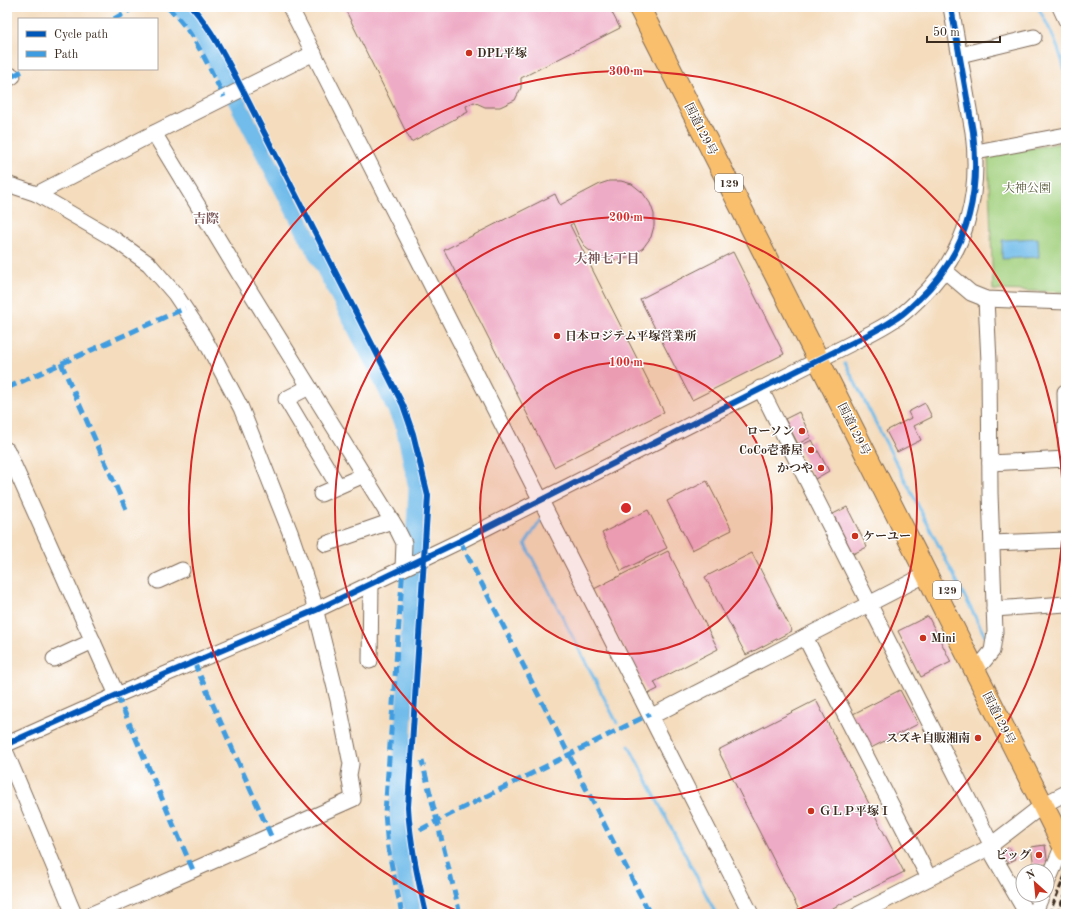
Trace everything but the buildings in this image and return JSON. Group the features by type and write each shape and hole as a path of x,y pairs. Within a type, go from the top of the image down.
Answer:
{"highway":[{"name":"国道129号","path":"639,7 824,356 1054,800 1065,840"},
{"name":"国道129号","path":"653,7 824,356 927,574 1054,800"}],"street":[{"path":"290,7 652,716 751,914"},
{"path":"7,744 316,610 422,560 893,321 927,292 944,270 963,236 971,210 976,178 976,152 951,7"},
{"path":"1060,7 1066,19"},
{"path":"960,55 1011,46 1034,37"},
{"path":"37,194 154,133 314,53"},
{"path":"154,133 392,521 404,542 405,568"},
{"path":"976,152 1066,135"},
{"path":"7,184 37,194 114,239 149,264 175,294 203,336 241,408 290,532 316,610 338,700 351,764 349,775 353,799 186,874 92,914"},
{"path":"944,270 971,293 986,299 1066,302"},
{"path":"983,662 992,651 995,632 990,463 989,362 986,299"},
{"path":"309,387 286,400 338,486"},
{"path":"760,388 992,846 993,855 1027,914"},
{"path":"1065,392 1066,447"},
{"path":"7,450 117,695"},
{"path":"990,463 1066,458"},
{"path":"321,494 364,475"},
{"path":"326,544 392,521"},
{"path":"992,543 1066,540"},
{"path":"158,581 182,570"},
{"path":"652,716 927,574"},
{"path":"370,660 371,584"},
{"path":"994,609 1066,604"},
{"path":"804,637 929,878"},
{"path":"54,659 93,641"},
{"path":"7,755 74,914"},
{"path":"859,914 992,846 1054,800"},
{"path":"1055,864 1065,840"},
{"path":"1034,914 1039,903"}],"green space":[{"name":"大神公園","path":"1066,142 1066,292 993,290 988,156"}],"water":[{"path":"1038,238 1039,257 1002,259 1002,240"}],"waterway":[{"path":"179,7 191,20 203,37 374,363 404,427 417,488 413,578 398,812 400,858 414,914"},
{"path":"1038,7 1059,50 1066,78"},
{"path":"845,363 986,638"},
{"path":"543,517 525,544 617,723"},
{"path":"629,746 716,914"}],"railway":[{"path":"1049,914 1066,873"},
{"path":"1057,914 1066,892"}],"marked path":[{"path":"116,18 135,7"},
{"path":"167,7 177,16 200,49 224,97"},
{"path":"13,76 24,70"},
{"path":"7,388 185,308"},
{"path":"61,363 126,509"},
{"path":"460,541 650,914"},
{"path":"402,914 388,848 385,813 403,568"},
{"path":"194,662 271,836"},
{"path":"117,695 193,870"},
{"path":"460,914 437,821 650,714"},
{"path":"420,830 437,821 422,761"}],"cycle path":[{"path":"192,7 200,16 213,36 236,78 403,405 413,434 428,496 408,807 412,847 426,914"},
{"path":"7,744 316,610 460,541 852,343 883,327 903,314 934,282 948,264 959,244 972,201 975,179 973,132 951,7"}],"place":[{"name":"DPL平塚","path":"469,53"},
{"name":"日本ロジテム平塚営業所","path":"557,336"},
{"name":"ローソン","path":"802,431"},
{"name":"CoCo壱番屋","path":"811,450"},
{"name":"かつや","path":"821,468"},
{"name":"ケーユー","path":"855,536"},
{"name":"Mini","path":"923,638"},
{"name":"スズキ自販湘南","path":"978,738"},
{"name":"ＧＬＰ平塚Ⅰ","path":"811,811"},
{"name":"ビッグ","path":"1039,855"}],"district":[{"name":"吉際","path":"206,218"},
{"name":"大神七丁目","path":"607,258"}]}
